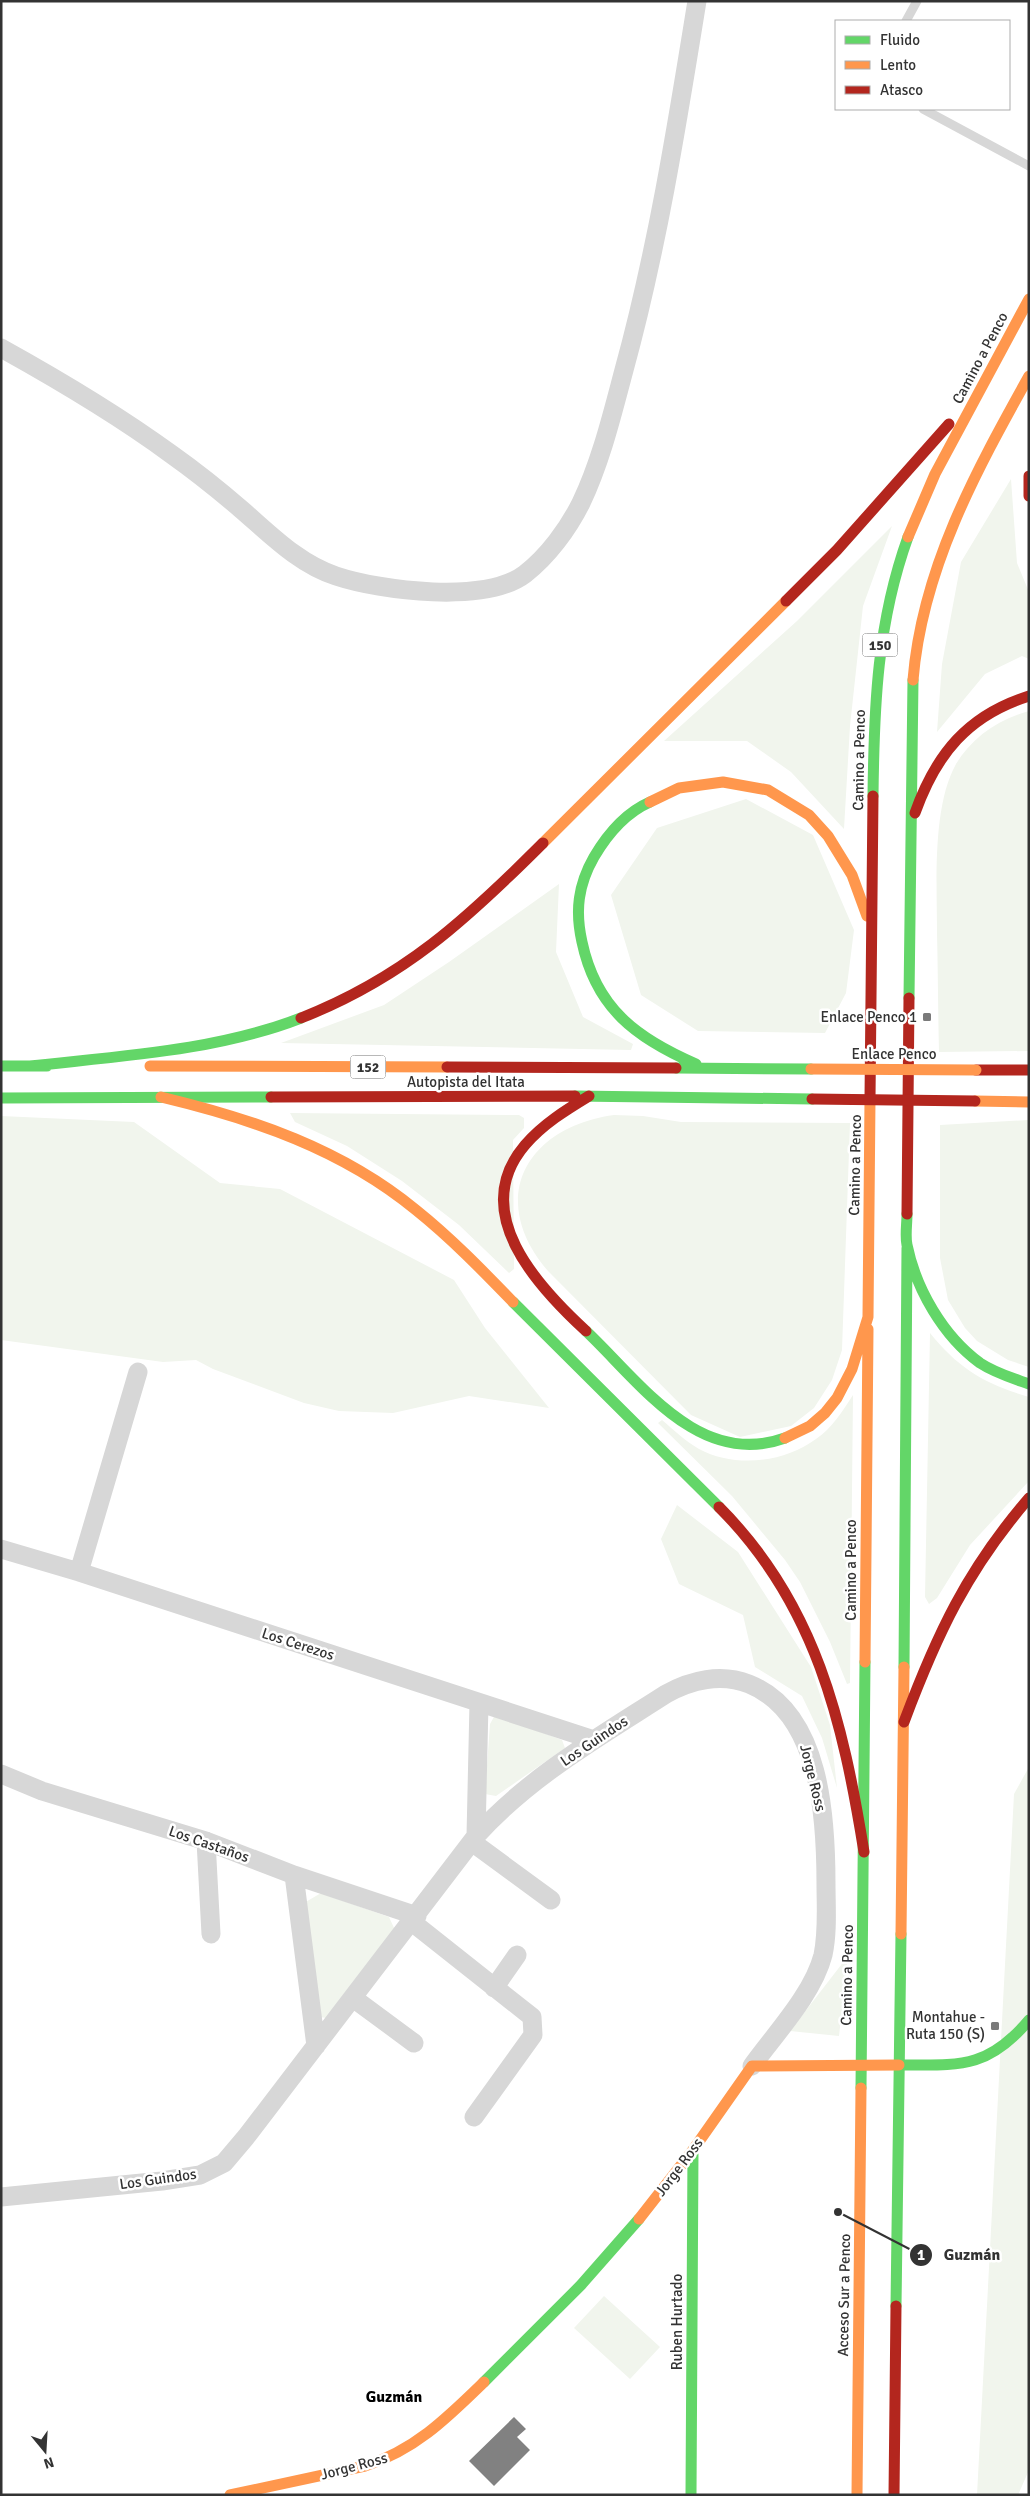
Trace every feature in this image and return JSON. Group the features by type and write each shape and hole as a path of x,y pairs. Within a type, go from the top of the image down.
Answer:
{"main road":[{"name":"Camino a Penco","path":"861,2065 874,705 886,612 896,572 920,506 1029,299"},
{"path":"30,1066 173,1049 255,1033 329,1008 375,984 414,959 466,917 500,886 837,550 940,434 988,376"},
{"name":"150","path":"906,1244 912,688 923,612 932,578 958,511 1029,376"},
{"path":"1029,476 1029,496"},
{"path":"910,832 926,786 938,764 961,733 984,713 1000,705 1029,696"},
{"path":"707,1068 662,1049 626,1023 600,992 584,959 576,916 582,878 596,848 606,834 632,810 665,793 705,784 743,785 777,795 809,815 833,844 857,889 872,937"},
{"name":"Autopista del Itata","path":"1,1066 811,1069"},
{"name":"Enlace Penco","path":"811,1069 1029,1070"},
{"path":"589,1096 535,1133 518,1154 505,1191 506,1224 517,1252 534,1277 676,1418 710,1438 739,1446 774,1442 807,1428 831,1406 842,1388 854,1364 868,1317"},
{"name":"Autopista del Itata","path":"1,1098 589,1096 1029,1102"},
{"path":"161,1097 209,1107 292,1134 353,1164 402,1198 448,1237 724,1512 766,1562 794,1607 818,1654 830,1686 842,1728 864,1852"},
{"path":"906,1244 922,1289 952,1340 979,1364 996,1374 1029,1384"},
{"path":"894,2495 904,1722 906,1244"},
{"path":"904,1722 940,1628 957,1595 995,1538 1029,1498"},
{"path":"752,2066 960,2065 977,2060 1006,2045 1029,2020"},
{"name":"Acceso Sur a Penco","path":"857,2495 861,2065"},
{"name":"Jorge Ross","path":"230,2495 365,2466 387,2459 425,2437 442,2423 592,2273 636,2223 693,2150 752,2066"},
{"name":"Ruben Hurtado","path":"692,2495 693,2150"}],"street":[{"path":"1,348 41,370 170,453 297,557 335,576 374,585 457,592 481,590 508,584 525,574 550,551 580,504 603,448 639,314 671,150 697,1"},
{"path":"79,1572 138,1372"},
{"name":"Los Cerezos","path":"1,1549 79,1572 594,1740"},
{"name":"Los Guindos","path":"1,2197 162,2181 200,2174 224,2163 474,1839 499,1811 529,1785 594,1740 677,1688 701,1680 728,1679"},
{"name":"Jorge Ross","path":"728,1679 742,1681 768,1694 789,1715 798,1728 809,1752 815,1773 822,1810 826,1850 826,1921 822,1957 809,1988 752,2066"},
{"path":"479,1703 474,1839 551,1900"},
{"name":"Los Castaños","path":"1,1774 42,1791 206,1841 414,1919"},
{"path":"206,1841 211,1934"},
{"path":"294,1875 316,2046"},
{"path":"414,1919 494,1988 532,2017 533,2036 474,2117"},
{"path":"494,1988 517,1955"},
{"path":"353,1998 414,2043"}],"lane":[{"path":"907,20 917,1"},
{"path":"924,110 1029,166"}],"shaded area":[{"path":"1011,479 1017,563 1029,592 1029,659 1022,656 985,674 937,732 942,664 961,562"},
{"path":"892,526 863,606 850,726 844,829 791,772 747,741 664,741 797,621"},
{"path":"1029,711 1029,1051 939,1052 937,869 939,823 948,782 962,754 978,737 997,724"},
{"path":"746,799 813,835 854,930 846,993 825,1033 698,1031 641,995 611,895 657,828"},
{"path":"559,884 556,952 583,1017 633,1044 631,1050 281,1043 384,1005 449,962"},
{"path":"290,1113 519,1115 524,1118 524,1128 513,1140 514,1269 509,1273 459,1225 402,1181 347,1146 295,1122"},
{"path":"614,1115 643,1116 681,1122 850,1123 842,1350 832,1380 814,1408 791,1426 740,1437 691,1415 548,1271 529,1244 520,1218 518,1193 525,1170 538,1151 558,1134 583,1122"},
{"path":"1,1116 134,1122 220,1183 280,1189 454,1280 485,1328 549,1408 469,1396 393,1413 339,1411 304,1403 213,1369 196,1360 163,1362 1,1340"},
{"path":"1029,1120 1029,1367 1008,1360 977,1341 965,1328 948,1300 940,1258 940,1125"},
{"path":"930,1333 962,1366 974,1374 999,1387 1029,1397 1029,1481 970,1545 937,1598 929,1604 925,1597"},
{"path":"853,1395 850,1683 847,1684 830,1642 800,1582 785,1560 732,1496 658,1423 662,1420 694,1446 713,1455 743,1461 774,1458 803,1447 822,1435 832,1425"},
{"path":"677,1505 738,1552 811,1667 830,1725 837,1788 822,1738 802,1696 755,1667 743,1615 679,1584 661,1539"},
{"path":"495,1715 562,1740 565,1748 496,1796 485,1794 490,1724"},
{"path":"1029,1767 1029,2470 1018,2495 977,2495 1014,1794"},
{"path":"321,1893 389,1917 395,1930 327,2018 319,2017 304,1903"},
{"path":"848,1956 839,2036 790,2031"},
{"path":"604,2296 660,2347 630,2379 574,2328"}],"building":[{"path":"514,2417 526,2429 517,2437 530,2450 494,2486 469,2461"}],"traffic: fast":[{"path":"873,796 876,697 879,665 890,601 908,537"},
{"path":"909,998 913,680"},
{"path":"650,802 625,818 594,857 584,878 579,898 580,931 588,965 608,1003 637,1031 674,1054 696,1064"},
{"path":"30,1066 167,1051 202,1045 269,1029 301,1018"},
{"path":"1,1066 47,1066"},
{"path":"676,1068 811,1069"},
{"path":"575,1096 812,1099"},
{"path":"1,1098 271,1097"},
{"path":"907,1214 906,1241 911,1262 924,1295 943,1325 954,1339 980,1363 1029,1384"},
{"path":"904,1667 907,1248"},
{"path":"513,1302 719,1507"},
{"path":"586,1331 650,1395 674,1415 698,1431 725,1442 754,1444 785,1438"},
{"path":"861,2088 865,1662"},
{"path":"896,2306 901,1934"},
{"path":"899,2065 955,2064 985,2056 1014,2036 1029,2020"},
{"path":"691,2495 693,2150"},
{"path":"484,2382 581,2285 639,2219"}],"traffic: slow":[{"path":"908,537 935,474 1029,299"},
{"path":"913,680 918,639 927,599 954,522 990,448 1029,376"},
{"path":"543,843 786,601"},
{"path":"650,802 679,788 723,782 768,790 809,815 828,836 852,875 867,916"},
{"path":"150,1066 447,1067"},
{"path":"811,1069 976,1070"},
{"path":"161,1097 263,1126 327,1153 358,1170 388,1189 442,1232 513,1302"},
{"path":"785,1438 810,1426 825,1413 837,1398 852,1369 868,1317 870,1099"},
{"path":"975,1101 1029,1102"},
{"path":"865,1662 868,1329"},
{"path":"901,1934 904,1667"},
{"path":"639,2219 693,2150 752,2066 899,2065"},
{"path":"857,2495 861,2088"},
{"path":"230,2495 365,2466 383,2459 415,2442 429,2432 484,2382"}],"traffic: jam":[{"path":"786,601 837,550 949,424"},
{"path":"1029,476 1029,496"},
{"path":"915,813 933,772 957,740 988,714 1007,704 1029,696"},
{"path":"870,1099 873,796"},
{"path":"301,1018 371,985 402,965 459,922 543,843"},
{"path":"907,1214 909,998"},
{"path":"447,1067 676,1068"},
{"path":"976,1070 1029,1070"},
{"path":"271,1097 575,1096"},
{"path":"586,1331 567,1313 530,1270 516,1246 506,1221 504,1196 509,1170 525,1145 547,1124 589,1096"},
{"path":"812,1099 975,1101"},
{"path":"904,1722 942,1631 971,1577 1007,1525 1029,1498"},
{"path":"719,1507 752,1544 780,1584 802,1625 820,1667 846,1757 864,1852"},
{"path":"894,2495 896,2306"}],"place":[{"name":"Enlace Penco 1","path":"927,1017"},
{"name":"Montahue - Ruta 150 (S)","path":"995,2026"},
{"name":"Guzmán","path":"838,2212"}],"district":[{"name":"Guzmán","path":"394,2396"}]}
